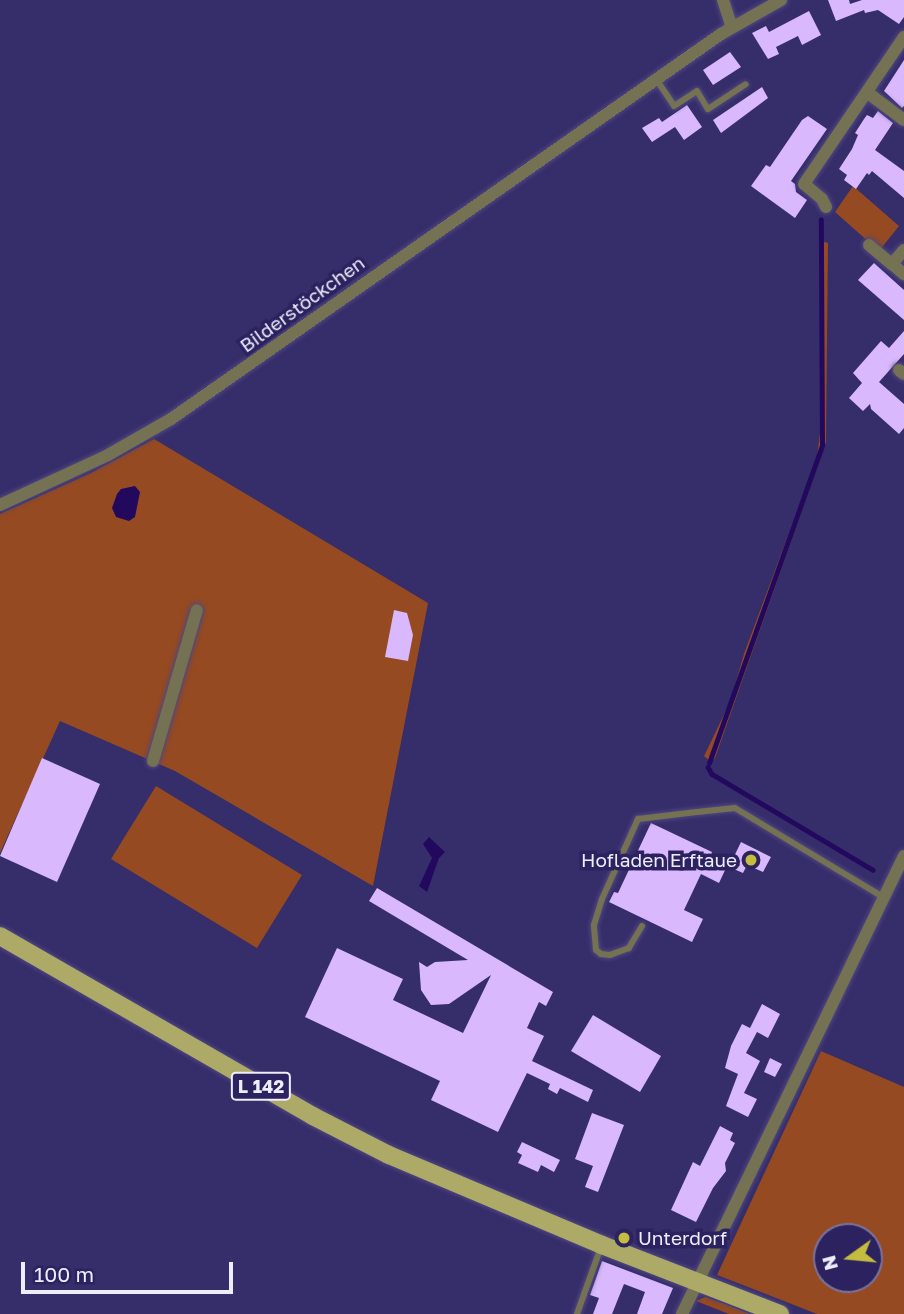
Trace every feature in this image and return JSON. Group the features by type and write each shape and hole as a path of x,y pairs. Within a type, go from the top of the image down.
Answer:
{"main road":[{"name":"L 142","path":"0,936 351,1136 602,1245 780,1314"}],"street":[{"path":"723,0 732,27"},
{"name":"Bilderstöckchen","path":"0,505 108,455 171,419 612,109 732,27 781,0"},
{"path":"826,207 822,199 804,184 904,37"},
{"path":"868,93 904,120"},
{"path":"869,245 904,274"},
{"path":"892,264 904,250"},
{"path":"153,761 197,610"},
{"path":"682,1314 904,856"}],"lane":[{"path":"656,79 674,106 696,91 708,109 746,84"},
{"path":"642,926 629,948 610,955 596,950 594,925 602,899 638,820 696,812 735,808 883,897"},
{"path":"577,1314 602,1245"}],"shaded area":[{"path":"853,186 899,226 879,251 835,212"},
{"path":"821,241 828,243 826,442 715,758 711,762 704,756 730,702 744,654 817,457 821,425"},
{"path":"154,439 428,603 373,886 175,771 60,721 0,853 0,514 91,473"},
{"path":"135,486 140,492 135,517 129,521 116,517 112,508 117,494 121,489"},
{"path":"156,786 302,875 257,948 111,859"},
{"path":"429,837 445,852 439,858 427,892 419,886 432,858 423,844"},
{"path":"821,1051 904,1087 904,1314 817,1314 717,1275"},
{"path":"705,1297 750,1314 729,1314 696,1301"}],"building":[{"path":"828,0 849,0 850,4 862,0 904,0 904,17 899,24 878,10 865,13 864,10 836,21"},
{"path":"809,11 821,35 802,45 798,36 776,47 779,54 768,59 752,33 766,26 769,32"},
{"path":"730,52 741,67 713,85 703,70"},
{"path":"904,60 904,106 902,108 884,91"},
{"path":"762,87 768,98 721,133 713,120"},
{"path":"687,105 702,127 684,140 675,127 652,142 642,128 659,118 662,122"},
{"path":"878,111 893,123 875,150 904,171 904,198 872,171 869,175 867,173 856,189 844,180 847,175 839,169 852,149 858,135 855,133 864,119 867,115 873,118"},
{"path":"808,116 827,129 791,181 795,184 796,192 807,200 795,218 751,186 766,165 770,167 802,120"},
{"path":"874,263 904,290 904,320 858,280"},
{"path":"904,331 904,354 879,382 904,404 904,428 899,434 871,409 870,404 863,411 849,398 862,383 853,373 881,341 889,348"},
{"path":"394,610 407,613 413,635 408,661 385,657"},
{"path":"42,758 100,784 57,882 0,856"},
{"path":"651,823 712,852 710,857 727,866 719,883 701,874 684,910 703,919 692,942 609,902 614,892 618,893"},
{"name":"Hofladen Erftaue","path":"741,842 771,857 763,872 747,865 743,873 729,867"},
{"path":"377,888 553,992 546,1006 539,1002 527,1028 544,1036 532,1061 593,1090 588,1102 560,1088 557,1094 548,1089 550,1084 527,1073 498,1132 431,1100 440,1081 305,1017 337,948 403,979 393,1000 463,1033 491,975 449,1004 431,1005 421,990 419,962 427,967 435,962 468,960 369,901"},
{"path":"762,1004 780,1014 768,1038 757,1032 746,1053 760,1061 744,1093 757,1099 748,1117 726,1106 738,1074 725,1068 731,1046 742,1024 750,1028"},
{"path":"593,1015 661,1056 640,1092 571,1051"},
{"path":"770,1058 782,1064 775,1077 764,1072"},
{"path":"592,1113 624,1125 598,1192 585,1187 593,1166 575,1159"},
{"path":"720,1126 733,1133 730,1140 735,1143 725,1163 726,1171 713,1188 696,1222 671,1210 693,1162 700,1166"},
{"path":"522,1142 560,1160 554,1172 541,1165 538,1172 518,1163 522,1155 517,1152"},
{"path":"602,1261 673,1288 662,1314 637,1314 645,1292 624,1284 612,1314 593,1314 599,1298 590,1295"}],"waterway":[{"path":"709,763 822,445 821,220"},
{"path":"708,767 712,774 873,870"}],"place":[{"name":"Hofladen Erftaue","path":"751,860"},
{"name":"Unterdorf","path":"624,1238"}]}
